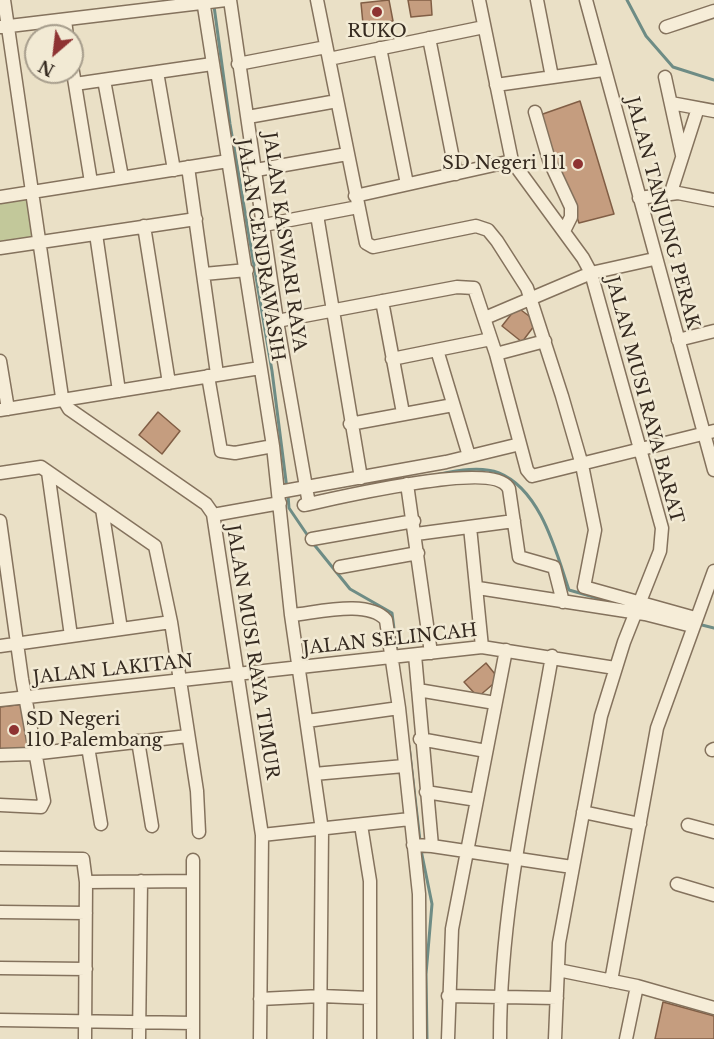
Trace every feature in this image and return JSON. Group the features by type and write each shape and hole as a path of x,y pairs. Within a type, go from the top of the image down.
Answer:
{"street":[{"path":"4,0 4,26 33,192 63,400"},
{"path":"4,26 228,0"},
{"name":"JALAN KASWARI RAYA","path":"228,0 307,499"},
{"path":"317,0 366,242 371,246 476,226 484,227 515,267 531,297 582,465 595,530 584,587 638,607 694,622"},
{"name":"JALAN MUSI RAYA BARAT","path":"479,0 512,161 564,231 591,273 661,519 663,536 615,668 601,716 572,867 558,970 555,1039"},
{"path":"537,0 552,76"},
{"name":"JALAN TANJUNG PERAK","path":"586,0 654,259 678,340 709,431 714,470"},
{"name":"JALAN CENDRAWASIH","path":"205,2 212,64 247,270 260,368 273,447 284,494 291,615 322,830 320,1039"},
{"path":"666,27 714,11"},
{"path":"65,20 66,24"},
{"path":"238,64 380,48 484,27"},
{"path":"429,39 456,174"},
{"path":"380,48 407,184"},
{"path":"84,83 212,64"},
{"path":"496,85 603,70"},
{"path":"157,72 174,170"},
{"path":"665,78 683,159"},
{"path":"104,80 122,177"},
{"path":"75,84 91,182"},
{"path":"248,117 337,101"},
{"path":"671,103 714,111"},
{"path":"671,192 698,108"},
{"path":"535,111 549,160 571,207 571,217 564,231"},
{"path":"256,170 347,154"},
{"path":"0,197 228,161"},
{"path":"264,225 317,214 407,184 512,161"},
{"path":"188,167 204,274 221,451 235,453 273,447"},
{"path":"639,198 671,192 714,200"},
{"path":"317,214 360,478"},
{"path":"0,248 196,219"},
{"path":"144,226 168,383"},
{"path":"96,234 119,391"},
{"path":"485,318 591,273 654,259"},
{"path":"204,274 247,270"},
{"path":"277,321 457,287 472,287 477,292 527,470 532,476 709,431"},
{"path":"382,301 403,413"},
{"path":"678,340 714,331"},
{"path":"392,358 491,339"},
{"path":"496,354 546,341"},
{"path":"437,350 469,456"},
{"path":"0,361 4,409 260,368"},
{"name":"JALAN MUSI RAYA TIMUR","path":"63,400 70,410 206,504 213,515 262,835 260,1039"},
{"path":"350,424 453,405"},
{"path":"213,515 284,494 307,499 407,484 444,471 469,456 520,444"},
{"path":"0,473 38,466 155,546 171,622 197,791 199,832"},
{"path":"307,499 360,478 444,471 506,483 519,557 554,567 563,602"},
{"path":"48,472 71,636"},
{"path":"407,484 431,653"},
{"path":"102,509 121,629"},
{"name":"JALAN LAKITAN","path":"0,521 5,597 26,697 239,675"},
{"path":"312,539 415,528 470,527 514,521"},
{"path":"470,527 483,647"},
{"path":"340,567 418,553"},
{"path":"611,981 657,728 714,571"},
{"path":"478,588 563,602 638,607"},
{"path":"291,615 352,609 376,613 386,620 394,657 410,819 422,845"},
{"path":"0,646 171,622"},
{"name":"JALAN SELINCAH","path":"239,675 483,647 552,656 615,668"},
{"path":"448,1039 452,929 506,650"},
{"path":"412,655 418,690 420,739 426,792 420,917 420,1039"},
{"path":"500,1039 500,998 515,859 552,656"},
{"path":"418,690 495,703"},
{"path":"0,700 26,697 44,805 0,806"},
{"path":"307,721 399,708"},
{"path":"0,754 36,753 188,736"},
{"path":"420,739 486,751"},
{"path":"138,741 152,826"},
{"path":"88,747 101,824"},
{"path":"314,774 404,766"},
{"path":"426,792 477,800"},
{"path":"583,812 640,824"},
{"path":"262,835 410,819"},
{"path":"361,825 370,881 370,1039"},
{"path":"688,825 714,832"},
{"path":"422,845 572,867"},
{"path":"0,858 83,859 86,882 85,1039"},
{"path":"193,860 193,1039"},
{"path":"139,1039 141,881"},
{"path":"86,882 192,881"},
{"path":"677,884 714,895"},
{"path":"0,912 86,913"},
{"path":"0,968 86,969"},
{"path":"558,970 638,986 714,1008"},
{"path":"627,1039 638,986"},
{"path":"260,999 321,996 370,998"},
{"path":"448,996 557,998"},
{"path":"0,1020 193,1023"}],"green space":[{"path":"28,197 36,239 0,245 0,201"}],"building":[{"name":"RUKO","path":"389,0 393,21 363,24 361,3"},
{"name":"RUKO","path":"408,0 431,0 432,15 411,17"},
{"name":"SD Negeri 111","path":"580,101 614,214 579,223 540,115"},
{"path":"517,307 537,322 522,342 502,326"},
{"path":"158,412 180,431 162,454 139,435"},
{"path":"486,663 499,679 478,697 464,682"},
{"name":"SD Negeri 110 Palembang","path":"24,704 32,753 0,753 0,707"},
{"path":"663,1002 714,1016 714,1039 655,1039"}],"waterway":[{"path":"627,0 646,36 673,67 714,80"},
{"path":"214,6 230,124 272,371 287,489"},
{"path":"429,476 464,470 482,470 499,473 514,481 526,493 545,524 569,590 622,605"},
{"path":"288,495 289,508 308,536"},
{"path":"312,542 350,589 392,613 397,653"},
{"path":"698,624 714,628"},
{"path":"409,746 420,841"},
{"path":"421,850 432,904 426,974 427,1039"}],"place":[{"name":"RUKO","path":"377,12"},
{"name":"SD Negeri 111","path":"578,164"},
{"name":"SD Negeri 110 Palembang","path":"14,730"}]}
